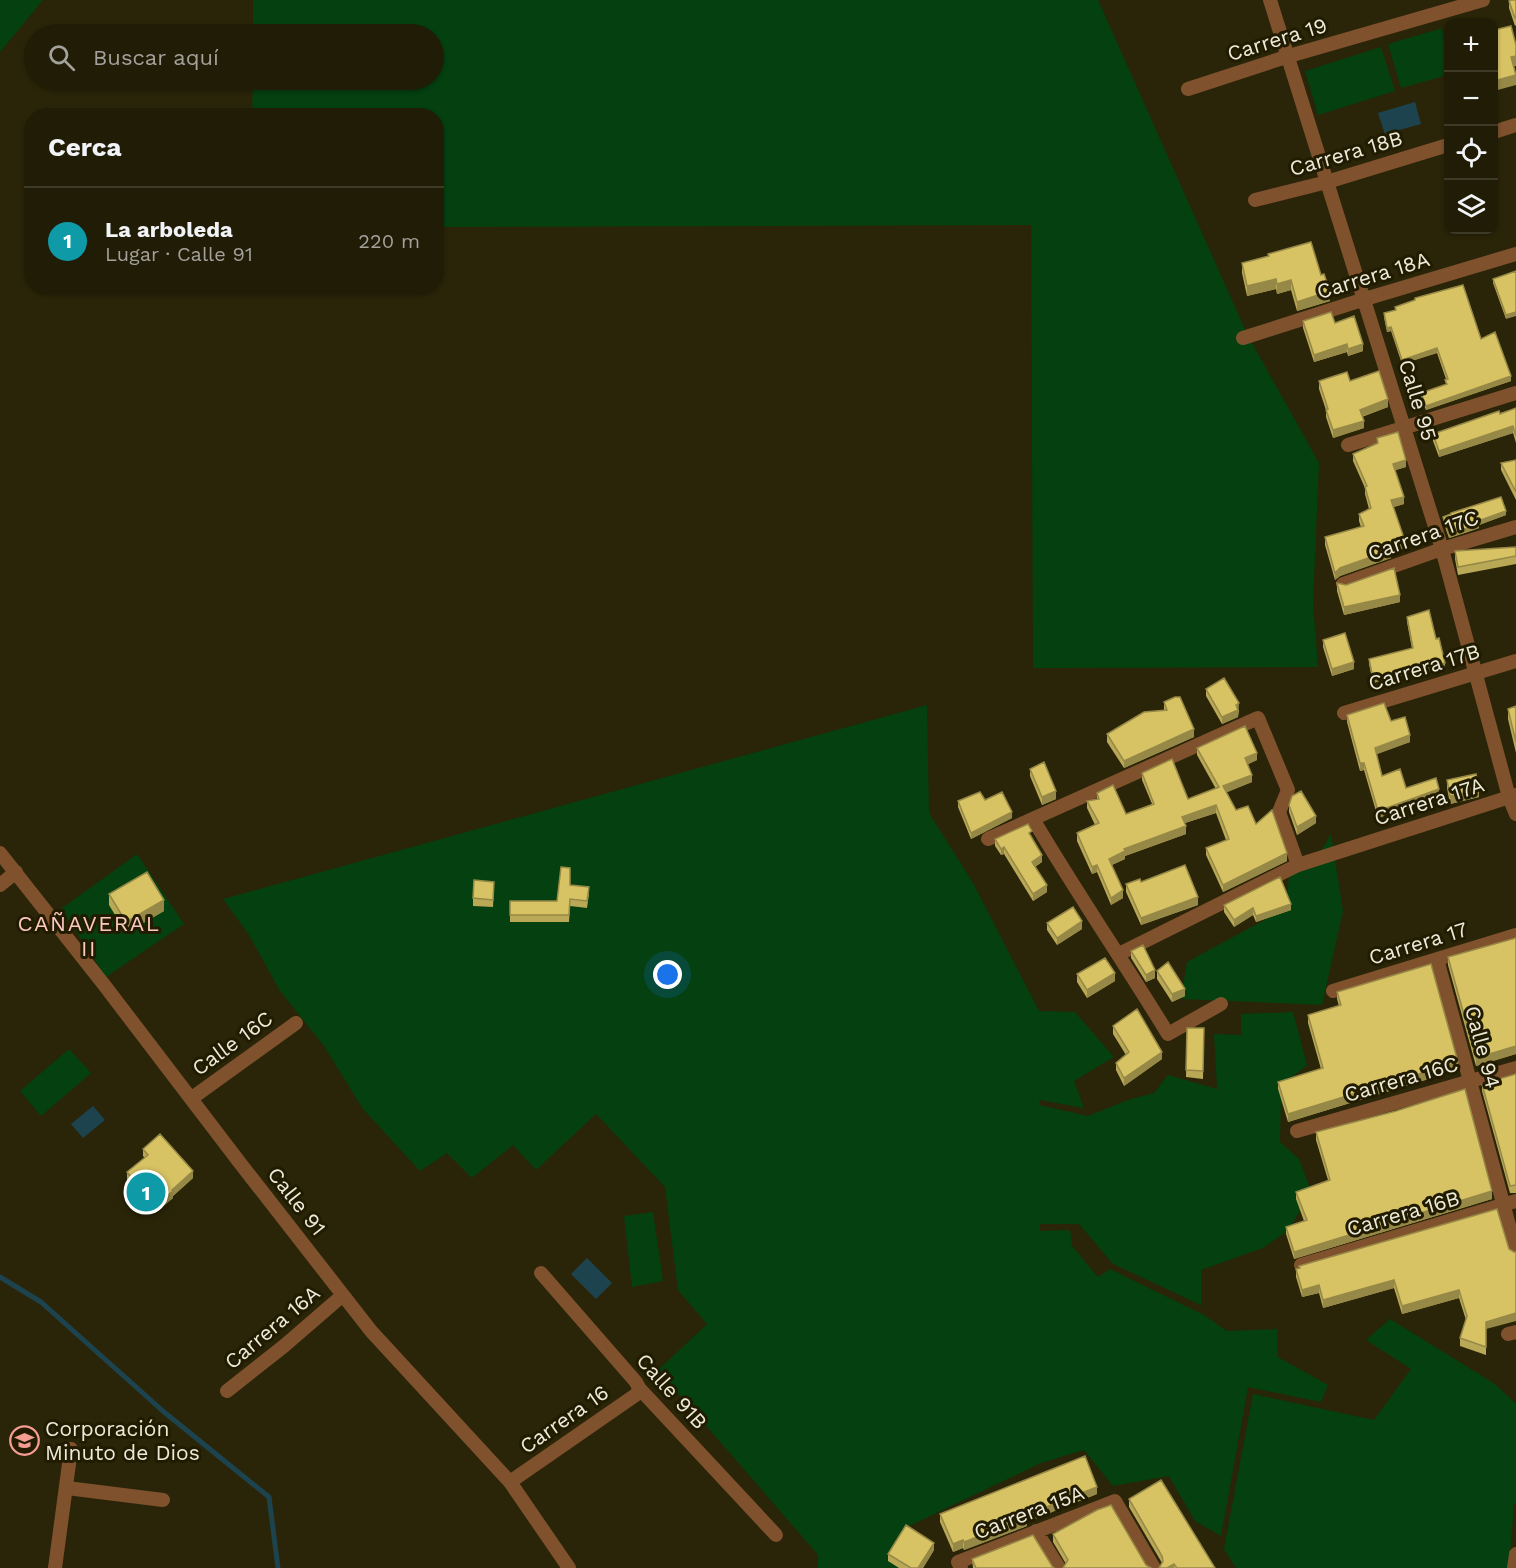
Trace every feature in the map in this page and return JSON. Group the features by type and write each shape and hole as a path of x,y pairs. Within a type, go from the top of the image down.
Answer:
{"street":[{"name":"Calle 95","path":"1270,0 1442,549 1513,796 1516,814"},
{"name":"Carrera 19","path":"1188,89 1289,56 1483,0"},
{"path":"1498,131 1516,125"},
{"name":"Carrera 18B","path":"1255,200 1327,182 1444,147"},
{"name":"Carrera 18A","path":"1243,339 1365,299 1516,254"},
{"path":"1348,445 1516,393"},
{"name":"Carrera 17C","path":"1343,584 1442,549 1516,527"},
{"name":"Carrera 17B","path":"1344,713 1516,661"},
{"path":"988,840 1258,718 1288,790 1279,812 1298,865"},
{"name":"Carrera 17A","path":"1119,954 1298,865 1513,796"},
{"path":"1033,819 1168,1034 1221,1004"},
{"name":"Calle 91","path":"0,853 371,1331 510,1482 569,1568"},
{"path":"0,885 16,872"},
{"name":"Carrera 17","path":"1333,991 1516,934"},
{"name":"Calle 94","path":"1437,960 1470,1081 1509,1203 1516,1251"},
{"name":"Calle 16C","path":"192,1098 296,1023"},
{"name":"Carrera 16C","path":"1298,1131 1516,1068"},
{"name":"Carrera 16B","path":"1301,1265 1509,1203"},
{"name":"Calle 91B","path":"541,1273 639,1388 776,1535"},
{"name":"Carrera 16A","path":"227,1391 284,1347 343,1295"},
{"name":"Carrera 16","path":"510,1482 637,1394 639,1388"},
{"path":"55,1568 71,1449"},
{"path":"67,1488 163,1500"},
{"name":"Carrera 15A","path":"959,1565 1036,1531 1115,1501 1154,1568"},
{"path":"1036,1531 1059,1568"},
{"path":"1514,1568 1516,1554"}],"green space":[{"path":"0,0 43,0 0,52"},
{"path":"253,0 1098,0 1248,336 1319,463 1313,603 1318,667 1033,668 1031,225 444,227 444,108 252,108 253,90 444,90 444,24 253,24"},
{"path":"1442,28 1444,76 1401,88 1388,44"},
{"path":"1381,47 1395,91 1318,115 1305,71"},
{"path":"927,705 929,813 973,883 1039,1011 1075,1012 1114,1057 1074,1081 1084,1108 1040,1100 1039,1105 1088,1116 1128,1100 1154,1093 1168,1075 1217,1089 1214,1034 1241,1035 1241,1014 1293,1012 1307,1065 1278,1089 1281,1097 1280,1142 1299,1159 1311,1191 1289,1230 1263,1248 1201,1270 1201,1305 1113,1264 1079,1224 1040,1224 1040,1231 1070,1230 1072,1246 1098,1277 1110,1269 1204,1315 1227,1331 1277,1329 1278,1357 1328,1385 1321,1402 1248,1387 1221,1536 1195,1521 1169,1476 1113,1486 1084,1450 1041,1463 901,1530 920,1568 818,1568 818,1555 658,1370 707,1324 678,1290 665,1187 596,1114 536,1170 513,1145 472,1178 447,1153 420,1171 363,1109 324,1046 280,991 249,935 223,899"},
{"path":"1331,834 1343,911 1322,1005 1181,999 1187,962 1270,917 1287,896 1289,875 1314,863"},
{"path":"137,854 184,924 106,977 61,909"},
{"path":"69,1049 91,1073 41,1116 20,1091"},
{"path":"653,1212 663,1281 632,1287 624,1216"},
{"path":"1390,1319 1495,1384 1516,1404 1516,1503 1514,1504 1509,1568 1236,1568 1224,1549 1253,1394 1374,1420 1411,1369 1366,1340"}],"water":[{"path":"1415,102 1421,124 1385,134 1378,113"},
{"path":"93,1106 105,1120 83,1138 71,1124"},
{"path":"587,1258 612,1283 596,1299 571,1274"}],"building":[{"path":"1516,0 1516,18 1509,1"},
{"path":"1511,26 1516,45 1516,56 1511,57 1516,75 1498,80 1498,72 1498,29"},
{"path":"1311,242 1321,275 1324,274 1330,291 1297,302 1291,280 1277,284 1276,279 1247,286 1242,263"},
{"path":"1516,271 1516,312 1506,315 1493,279"},
{"path":"1463,285 1481,339 1495,332 1511,376 1426,406 1421,393 1447,384 1445,380 1448,379 1437,348 1402,360 1391,327 1387,328 1384,313 1396,310 1395,307 1415,300 1415,298"},
{"path":"1331,312 1335,323 1354,316 1363,344 1348,349 1347,344 1314,355 1303,321"},
{"path":"1379,371 1388,399 1360,410 1364,421 1333,430 1319,381 1347,372 1350,381"},
{"path":"1516,408 1516,436 1513,426 1439,451 1433,434 1499,411 1500,414"},
{"path":"1398,432 1406,460 1393,464 1404,497 1391,500 1405,541 1390,546 1391,550 1340,568 1335,573 1325,537 1364,526 1359,514 1371,508 1365,487 1367,486 1353,454 1378,443 1377,438"},
{"path":"1516,460 1516,492 1501,463"},
{"path":"1501,497 1506,511 1478,521 1479,524 1449,534 1443,517"},
{"path":"1516,547 1516,556 1458,567 1455,551"},
{"path":"1394,568 1400,595 1344,607 1337,583 1346,585"},
{"path":"1429,610 1445,663 1420,668 1419,666 1373,678 1369,659 1413,648 1407,617"},
{"path":"1345,633 1354,662 1332,669 1323,640"},
{"path":"1224,678 1239,703 1236,705 1238,710 1222,717 1206,689"},
{"path":"1180,697 1194,729 1124,761 1107,734 1144,712 1167,710 1164,702"},
{"path":"1384,703 1391,721 1405,717 1410,735 1375,748 1382,776 1400,769 1406,788 1436,778 1439,789 1378,811 1364,763 1360,763 1347,715"},
{"path":"1516,706 1516,742 1508,709"},
{"path":"1245,726 1257,753 1245,758 1252,775 1223,786 1236,810 1248,806 1256,824 1272,810 1287,853 1223,885 1206,848 1229,839 1216,805 1182,817 1186,826 1124,849 1125,851 1109,859 1123,890 1111,898 1097,865 1092,867 1077,833 1099,823 1087,801 1099,799 1097,793 1113,785 1126,814 1154,804 1142,773 1172,759 1188,799 1219,787 1197,748"},
{"path":"1044,762 1056,791 1042,797 1030,769"},
{"path":"1476,774 1479,790 1450,796 1447,780"},
{"path":"1301,791 1316,816 1297,827 1289,805 1292,796"},
{"path":"980,792 985,800 1002,792 1012,812 971,833 958,801"},
{"path":"1028,824 1032,831 1029,833 1042,855 1032,862 1047,885 1033,894 1004,847 1001,849 995,839"},
{"path":"1185,865 1198,897 1141,918 1126,884 1140,879 1141,882"},
{"path":"561,867 570,868 570,885 589,887 587,901 570,899 569,915 510,915 510,901 557,901"},
{"path":"147,872 164,900 126,922 109,894"},
{"path":"1280,877 1291,904 1256,916 1253,908 1234,920 1224,905"},
{"path":"474,880 494,882 493,900 473,898"},
{"path":"1073,907 1082,921 1057,938 1047,923"},
{"path":"1516,938 1516,1046 1476,1058 1448,957"},
{"path":"1143,945 1155,970 1146,975 1131,951"},
{"path":"1105,958 1115,973 1087,990 1077,974"},
{"path":"1168,962 1185,989 1172,994 1157,971"},
{"path":"1431,964 1458,1062 1288,1114 1278,1082 1323,1068 1308,1015 1341,1005 1337,992"},
{"path":"1137,1009 1162,1052 1124,1078 1116,1063 1129,1052 1113,1026"},
{"path":"1187,1028 1204,1028 1203,1071 1186,1070"},
{"path":"1516,1074 1516,1185 1510,1186 1482,1084"},
{"path":"1465,1089 1492,1191 1294,1252 1286,1227 1307,1220 1296,1192 1330,1180 1316,1132 1396,1111"},
{"path":"160,1134 193,1171 155,1206 127,1172 148,1155 143,1149"},
{"path":"1497,1209 1509,1249 1516,1252 1516,1313 1486,1322 1486,1347 1460,1338 1467,1316 1459,1290 1402,1306 1394,1280 1323,1300 1319,1285 1302,1290 1296,1269 1300,1268 1299,1266"},
{"path":"1085,1456 1097,1487 1026,1515 1027,1518 953,1544 940,1514"},
{"path":"1161,1480 1215,1568 1177,1568 1174,1564 1167,1568 1159,1568 1163,1561 1162,1556 1129,1499"},
{"path":"1111,1505 1146,1565 1151,1568 1063,1568 1068,1560 1053,1534"},
{"path":"906,1525 934,1543 918,1568 911,1568 888,1554"},
{"path":"1033,1535 1054,1568 976,1568 972,1559"}],"waterway":[{"path":"0,1277 41,1302 164,1412 269,1497 278,1568"}],"place":[{"name":"La arboleda","path":"146,1192"},
{"name":"Corporación Minuto de Dios","path":"24,1440"}],"district":[{"name":"CAÑAVERAL II","path":"89,936"}]}
